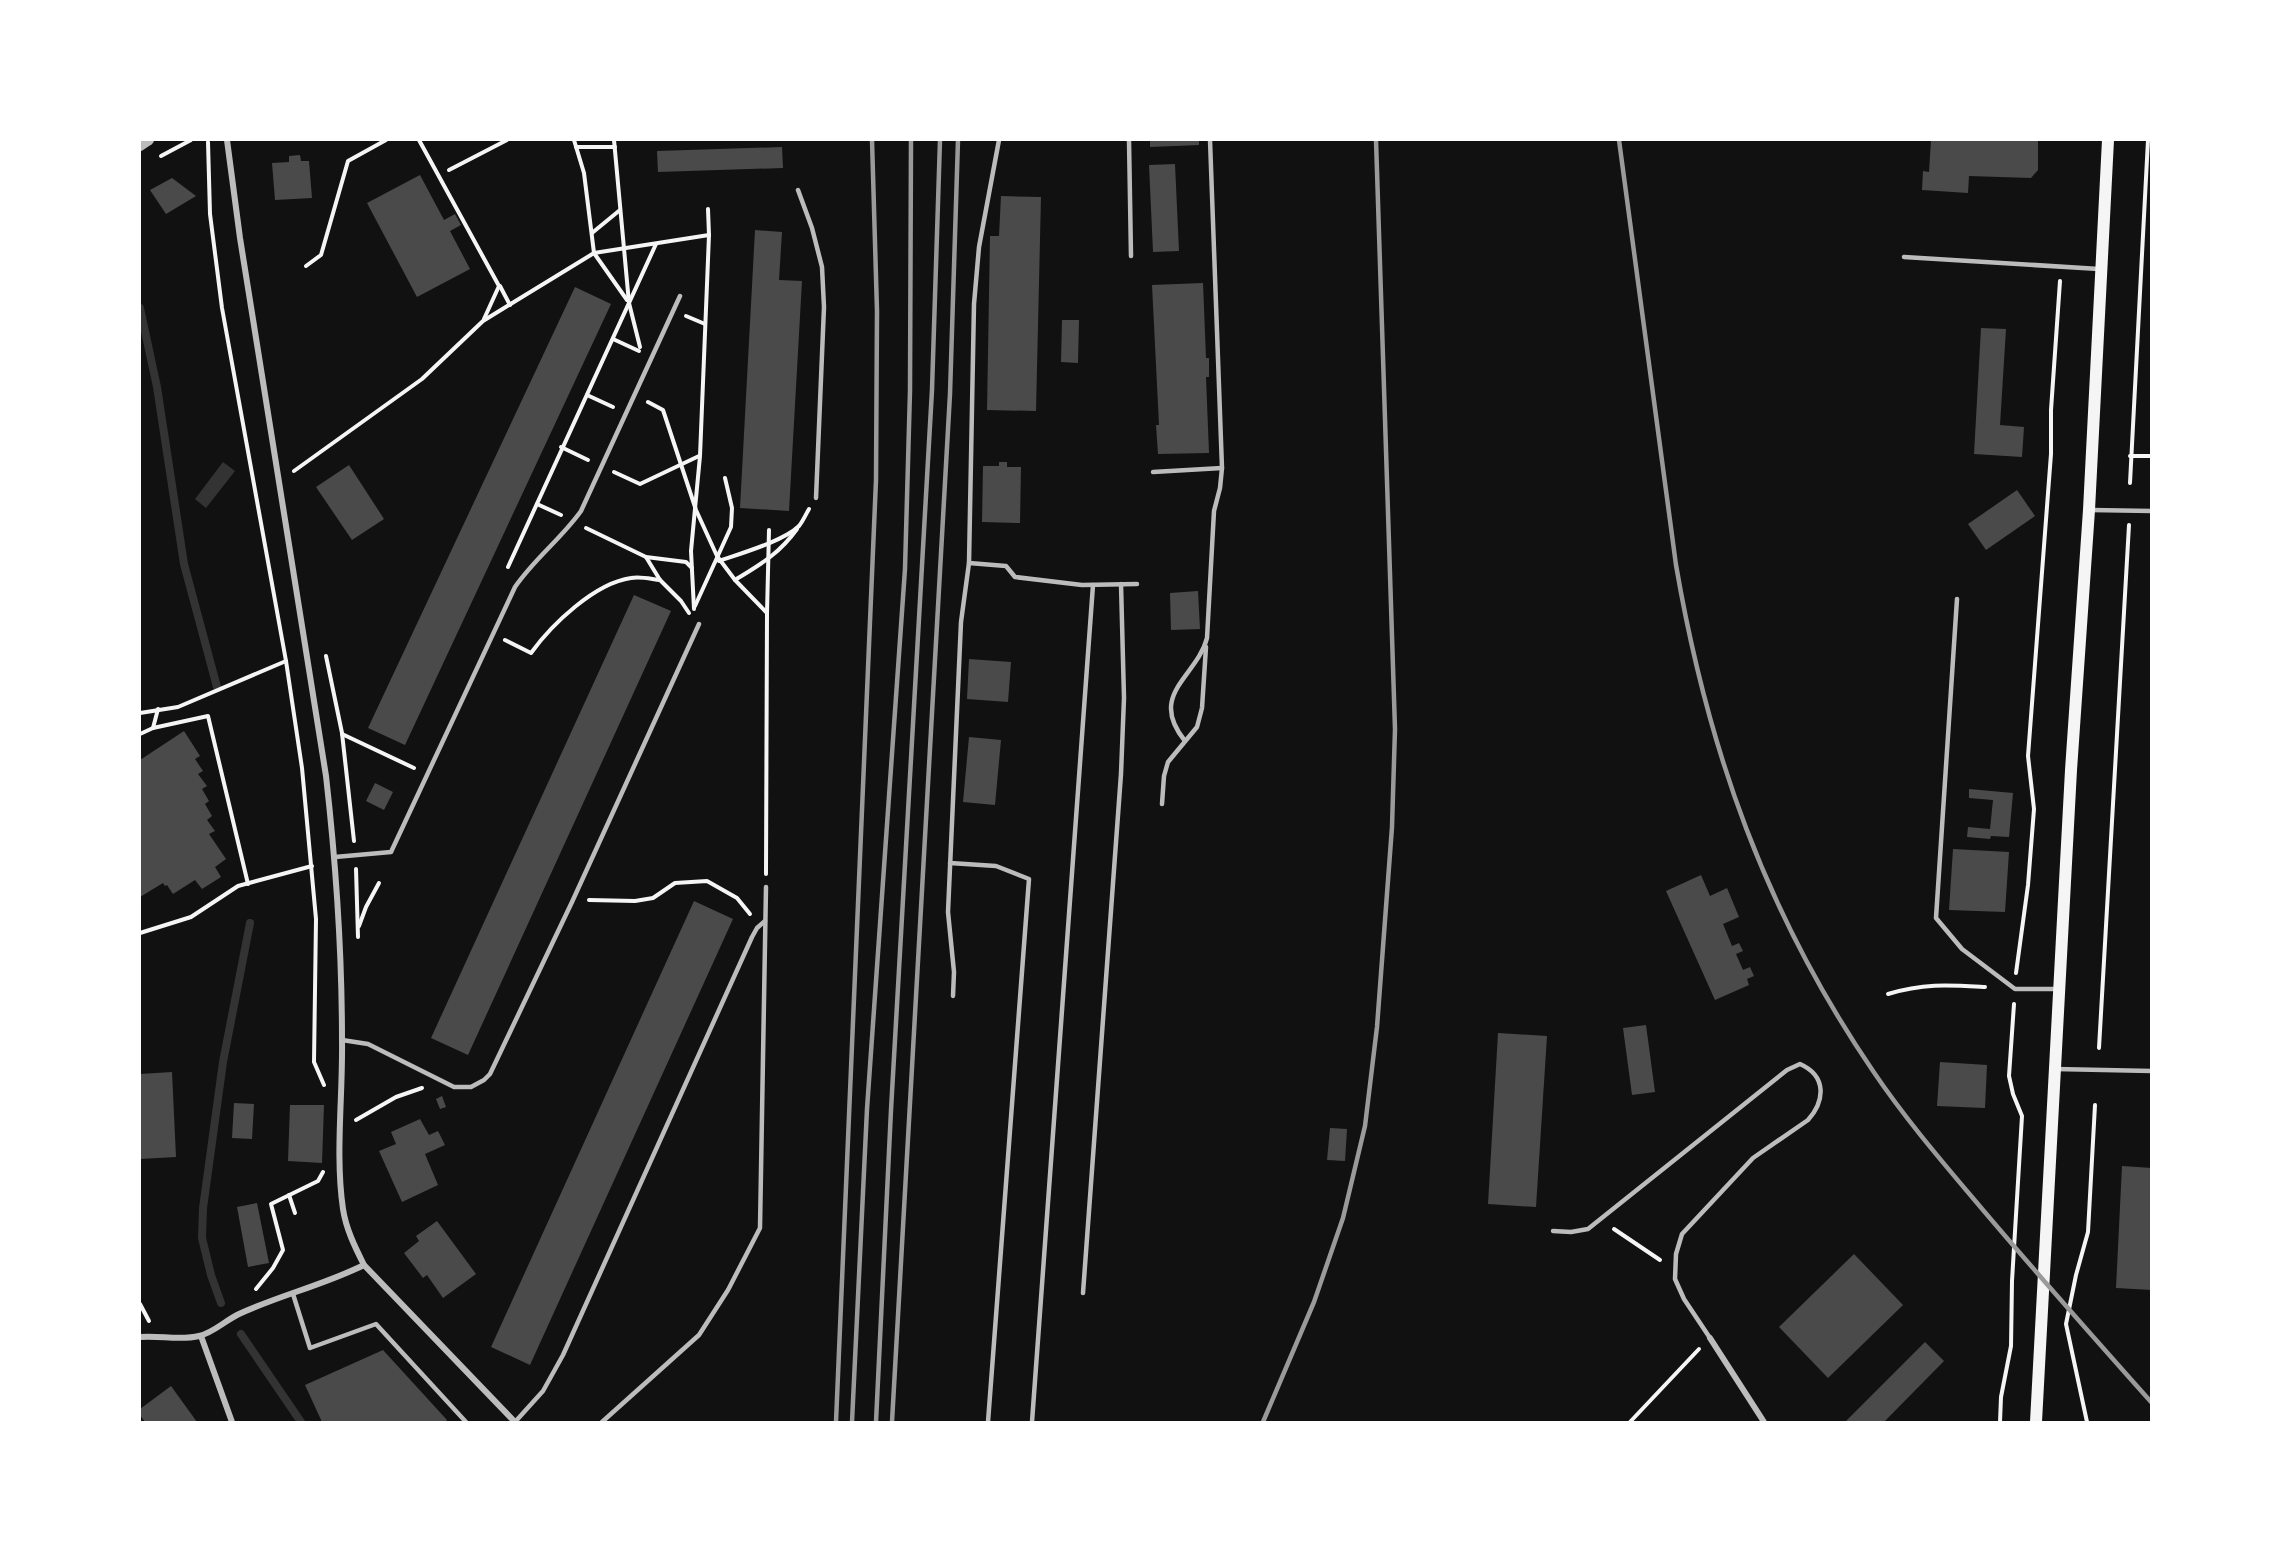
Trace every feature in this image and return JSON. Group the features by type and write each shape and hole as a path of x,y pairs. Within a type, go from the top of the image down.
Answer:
{"main road":[{"path":"2036,1422 2108,140"}],"street":[{"path":"140,146 149,140"},
{"path":"227,140 240,238 324,765 335,857 342,1040 343,1210 351,1240 364,1264 515,1422"},
{"path":"140,1337 201,1336 239,1314 345,1274 364,1264"},
{"path":"201,1336 232,1422"},
{"path":"1710,1338 1764,1422"}],"lane":[{"path":"953,996 954,972 948,912 961,622 969,563 975,277 999,140"},
{"path":"1129,140 1131,255"},
{"path":"1162,804 1164,776 1168,762 1197,727 1202,708 1214,511 1222,468 1210,140"},
{"path":"798,190 822,267 824,306 816,498"},
{"path":"1904,256 2101,270"},
{"path":"335,857 390,852 515,586 530,565 566,533 581,511 680,296"},
{"path":"1153,472 1222,468"},
{"path":"2089,510 2151,511"},
{"path":"969,563 1006,566 1015,577 1093,585 1137,584"},
{"path":"1083,1293 1121,774 1124,698 1121,584"},
{"path":"1032,1422 1093,585"},
{"path":"1957,599 1936,918 1962,949 2015,989 2059,989"},
{"path":"342,1040 368,1044 454,1087 471,1088 490,1074 572,902 699,624"},
{"path":"1185,741 1174,725 1173,694 1178,683 1204,650 1207,638"},
{"path":"950,863 996,866 1029,879 988,1422"},
{"path":"602,1422 699,1335 752,1248 760,1228 766,887"},
{"path":"515,1422 543,1391 563,1355 757,928 765,921"},
{"path":"1553,1231 1580,1231 1601,1221 1787,1070 1800,1064 1808,1068 1820,1081 1821,1087 1822,1096 1814,1113 1808,1120 1753,1158 1689,1226 1678,1244 1675,1271 1678,1286 1710,1338"},
{"path":"2055,1069 2151,1071"},
{"path":"293,1294 310,1348 376,1324 466,1422"}],"path":[{"path":"184,140 186,142 190,140"},
{"path":"205,140 208,142 210,214 222,308 286,661 302,768 316,919 314,1062 328,1093"},
{"path":"306,266 321,255 348,161 386,140"},
{"path":"420,140 510,305"},
{"path":"450,170 507,140"},
{"path":"574,140 584,173 594,253 629,303"},
{"path":"614,140 629,303 641,351"},
{"path":"2130,483 2148,140"},
{"path":"576,147 615,147"},
{"path":"693,609 691,551 700,456 709,235 708,209"},
{"path":"592,234 620,210"},
{"path":"291,465 292,472 422,379 483,321 594,253 709,235"},
{"path":"504,576 561,447 657,243"},
{"path":"2000,1422 2001,1397 2011,1346 2012,1281 2022,1116 2009,1076 2015,989 2028,885 2034,809 2028,756 2051,454 2051,410 2060,267"},
{"path":"483,321 499,286"},
{"path":"613,339 652,357"},
{"path":"587,395 626,412"},
{"path":"634,395 663,410 696,510 718,558 767,613"},
{"path":"561,447 640,484 700,456"},
{"path":"2130,456 2151,456"},
{"path":"690,617 732,527 732,508 725,478"},
{"path":"735,579 769,559 784,546 816,498"},
{"path":"537,504 646,556 686,562 692,568"},
{"path":"2098,1048 2129,519"},
{"path":"718,558 769,542 799,526"},
{"path":"766,887 769,530"},
{"path":"686,562 691,551"},
{"path":"646,556 660,580 681,601 690,617 689,620 699,624"},
{"path":"493,634 531,652 544,634 593,593 634,577 660,580"},
{"path":"324,648 342,733 428,775"},
{"path":"140,713 178,707 286,661"},
{"path":"153,728 158,709"},
{"path":"140,734 153,728 208,716 248,884"},
{"path":"410,778 420,758"},
{"path":"354,842 361,842"},
{"path":"140,933 191,917 238,886 312,866"},
{"path":"572,902 583,900 635,901 653,898 675,883 707,881 737,898 748,909 757,928"},
{"path":"358,929 366,907 379,884"},
{"path":"1888,994 1912,987 1937,985 2015,989"},
{"path":"341,1131 396,1097 440,1080"},
{"path":"2086,1422 2066,1324 2088,1232 2096,1105"},
{"path":"239,1314 284,1250 271,1204 318,1181 325,1163"},
{"path":"289,1195 295,1213"},
{"path":"1601,1221 1675,1271"},
{"path":"1630,1422 1710,1338"}],"shaded area":[{"path":"223,462 235,471 206,508 195,499"}],"building":[{"path":"1150,140 1199,140 1199,145 1150,147"},
{"path":"1931,140 2038,140 2038,170 2031,178 1969,176 1968,193 1922,190 1923,171 1929,172"},
{"path":"782,147 783,168 658,172 657,151"},
{"path":"300,155 301,161 309,161 312,198 275,200 272,163 289,162 289,156"},
{"path":"1175,164 1179,251 1153,252 1149,165"},
{"path":"420,175 444,220 455,214 461,225 450,231 470,269 417,297 367,203"},
{"path":"172,178 196,196 166,214 150,190"},
{"path":"1001,196 1041,197 1036,411 987,410 990,236 999,236"},
{"path":"755,230 782,232 779,280 802,281 789,511 740,508"},
{"path":"1203,283 1206,358 1209,358 1209,377 1206,377 1209,453 1158,454 1156,425 1159,425 1152,285"},
{"path":"575,287 611,304 405,745 368,728"},
{"path":"1062,320 1079,320 1078,363 1061,362"},
{"path":"1981,328 2006,329 2000,425 2024,427 2022,457 1974,454"},
{"path":"999,462 1007,462 1007,467 1021,467 1020,523 982,522 983,466 999,466"},
{"path":"349,465 384,519 352,540 316,487"},
{"path":"2017,490 2035,516 1986,550 1968,524"},
{"path":"1198,591 1200,629 1171,630 1170,593"},
{"path":"634,595 671,611 468,1055 431,1038"},
{"path":"969,659 1011,662 1008,702 967,699"},
{"path":"184,731 200,756 195,759 203,771 198,774 207,786 202,789 209,801 205,804 212,816 207,820 215,831 209,834 226,859 215,867 221,877 202,889 195,880 173,894 163,883 140,897 140,760"},
{"path":"969,737 1001,740 995,805 963,802"},
{"path":"375,783 393,792 384,810 366,801"},
{"path":"1969,789 2013,793 2009,837 1991,836 1990,839 1967,837 1968,827 1990,829 1993,800 1969,798"},
{"path":"1953,849 2009,852 2005,912 1949,910"},
{"path":"1701,875 1710,896 1727,888 1739,917 1723,924 1732,946 1739,943 1743,951 1736,954 1743,970 1750,967 1754,976 1747,979 1749,985 1715,1000 1666,891"},
{"path":"694,901 733,919 530,1365 491,1347"},
{"path":"1646,1025 1655,1092 1632,1095 1623,1028"},
{"path":"1498,1033 1547,1036 1536,1207 1488,1204"},
{"path":"1940,1062 1987,1065 1985,1108 1937,1106"},
{"path":"172,1072 176,1157 140,1159 140,1074"},
{"path":"442,1096 446,1107 440,1109 436,1099"},
{"path":"234,1103 254,1104 252,1139 232,1138"},
{"path":"290,1105 324,1105 322,1163 288,1161"},
{"path":"420,1119 429,1135 438,1131 445,1145 425,1154 438,1185 402,1202 379,1151 396,1144 391,1132"},
{"path":"1330,1128 1347,1129 1345,1161 1327,1160"},
{"path":"2122,1166 2152,1168 2152,1290 2116,1288"},
{"path":"257,1203 269,1263 248,1267 237,1207"},
{"path":"437,1221 476,1274 443,1298 427,1275 423,1278 404,1253 419,1241 416,1236"},
{"path":"1854,1254 1903,1305 1828,1378 1779,1327"},
{"path":"1925,1342 1944,1361 1884,1422 1845,1422"},
{"path":"383,1350 447,1420 445,1422 322,1422 305,1385"},
{"path":"171,1386 197,1422 145,1422 140,1415 140,1409"}],"waterway":[{"path":"140,308 157,387 184,564 217,687"},
{"path":"221,1303 202,1238 203,1208 223,1062 250,923"},
{"path":"241,1334 301,1422"}],"railway":[{"path":"836,1422 876,480 877,311 872,140"},
{"path":"852,1422 867,1109 905,569 910,391 911,140"},
{"path":"876,1422 891,1110 932,390 940,140"},
{"path":"892,1422 950,394 958,140"},
{"path":"1263,1422 1314,1302 1343,1218 1365,1126 1377,1027 1392,827 1395,729 1376,140"},
{"path":"1619,140 1676,565 1689,634 1724,765 1746,829 1772,891 1835,1012 1899,1107 2004,1234 2152,1403"}]}
